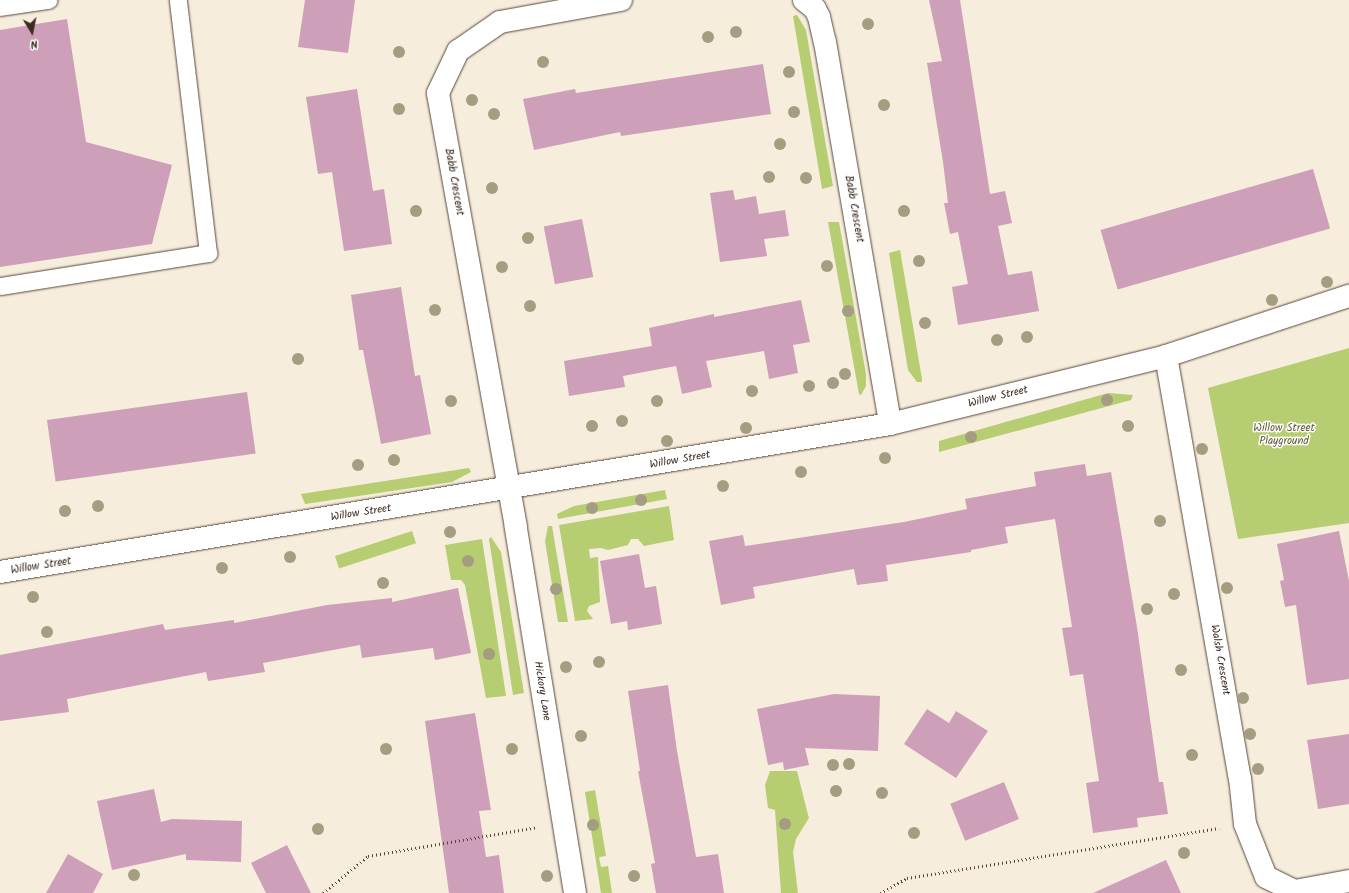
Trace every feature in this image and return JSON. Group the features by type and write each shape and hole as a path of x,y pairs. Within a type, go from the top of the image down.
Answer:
{"street":[{"name":"Babb Crescent","path":"509,489 438,93 458,51 500,22 621,0"},
{"name":"Babb Crescent","path":"804,0 815,9 820,17 890,424"},
{"name":"Willow Street","path":"0,572 509,489 890,424 1166,356 1349,296"},
{"name":"Walsh Crescent","path":"1166,356 1240,778 1245,824 1266,877 1295,890 1349,881"},
{"name":"Hickory Lane","path":"509,489 575,893"}],"lane":[{"path":"0,7 48,0"},
{"path":"0,286 208,253 178,0"}],"path":[{"path":"323,893 368,856 563,821"},
{"path":"880,893 907,878 1245,824"}],"green space":[{"path":"797,15 806,30 833,186 822,189 793,16"},
{"path":"828,222 839,222 866,374 866,386 861,395 859,394"},
{"path":"900,250 922,382 917,382 908,370 889,253"},
{"name":"Willow Street Playground","path":"1349,348 1349,523 1238,539 1208,388"},
{"path":"1108,393 1133,395 1131,400 939,452 939,441"},
{"path":"469,468 471,472 452,482 305,504 301,494"},
{"path":"665,490 667,499 558,519 557,514 574,506"},
{"path":"669,506 674,540 644,546 638,539 631,539 628,545 608,550 601,548 589,549 590,558 598,557 600,602 589,606 587,611 593,619 575,621 559,525"},
{"path":"548,526 552,526 568,622 558,622 545,541"},
{"path":"412,531 416,543 339,568 335,556"},
{"path":"491,537 501,552 524,693 513,695 489,539"},
{"path":"482,539 506,696 486,698 465,585 461,580 451,580 445,545"},
{"path":"770,771 797,771 809,818 796,839 793,852 798,893 781,893 775,810 768,808 765,785"},
{"path":"595,790 606,856 599,857 601,867 608,866 612,893 601,893 585,792"}],"building":[{"path":"305,0 355,0 348,53 298,47"},
{"path":"929,0 960,0 990,194 1005,191 1012,223 998,226 1008,275 1032,271 1039,311 958,325 952,287 968,284 958,232 950,234 944,203 948,203 927,63 942,61"},
{"path":"67,19 86,142 172,165 152,244 0,267 0,30"},
{"path":"763,64 771,114 621,136 620,132 534,150 523,99 575,89 576,93"},
{"path":"357,89 373,191 384,189 392,244 344,251 332,172 318,174 306,97"},
{"path":"1313,169 1330,229 1118,290 1101,230"},
{"path":"733,190 735,200 756,196 759,214 785,210 789,236 764,239 767,256 720,262 710,193"},
{"path":"582,219 593,277 555,284 544,226"},
{"path":"401,287 415,376 420,375 431,434 381,444 363,350 359,350 351,295"},
{"path":"801,300 810,342 793,345 798,373 769,379 764,351 706,361 712,387 682,394 676,366 623,376 625,387 569,396 564,361 652,346 649,328 714,314 714,317"},
{"path":"247,392 256,453 56,482 47,420"},
{"path":"1085,464 1087,476 1111,472 1137,627 1159,782 1163,782 1168,814 1137,818 1138,827 1093,833 1086,783 1099,781 1083,674 1070,676 1062,628 1072,627 1055,519 1005,527 1008,543 971,550 971,552 886,565 888,581 857,585 854,569 753,587 755,598 721,605 709,541 743,535 745,546 904,522 967,509 965,499 1036,486 1034,472"},
{"path":"1339,531 1349,581 1349,679 1307,685 1296,605 1285,607 1280,581 1284,580 1277,544"},
{"path":"639,554 645,588 656,586 662,624 628,630 627,621 611,624 600,561"},
{"path":"458,588 471,653 435,660 433,648 362,658 360,645 263,663 265,672 208,681 206,672 67,699 69,712 0,721 0,655 163,624 165,630 234,620 234,623 327,605 392,598 392,602"},
{"path":"668,685 677,751 696,857 718,854 724,893 656,893 651,864 655,863 638,771 640,771 628,691"},
{"path":"834,694 880,696 878,751 805,748 809,765 784,770 783,762 768,765 757,709"},
{"path":"927,709 949,723 956,711 988,731 956,778 904,744"},
{"path":"475,713 491,810 479,811 486,857 499,855 504,893 449,893 425,721"},
{"path":"1349,734 1349,804 1318,809 1307,740"},
{"path":"1004,782 1019,819 965,841 950,804"},
{"path":"154,789 161,822 172,819 242,821 241,862 186,860 186,854 112,870 97,801"},
{"path":"287,845 311,893 266,893 251,863"},
{"path":"68,854 103,874 93,893 46,893"},
{"path":"1166,860 1181,893 1093,893"}]}
